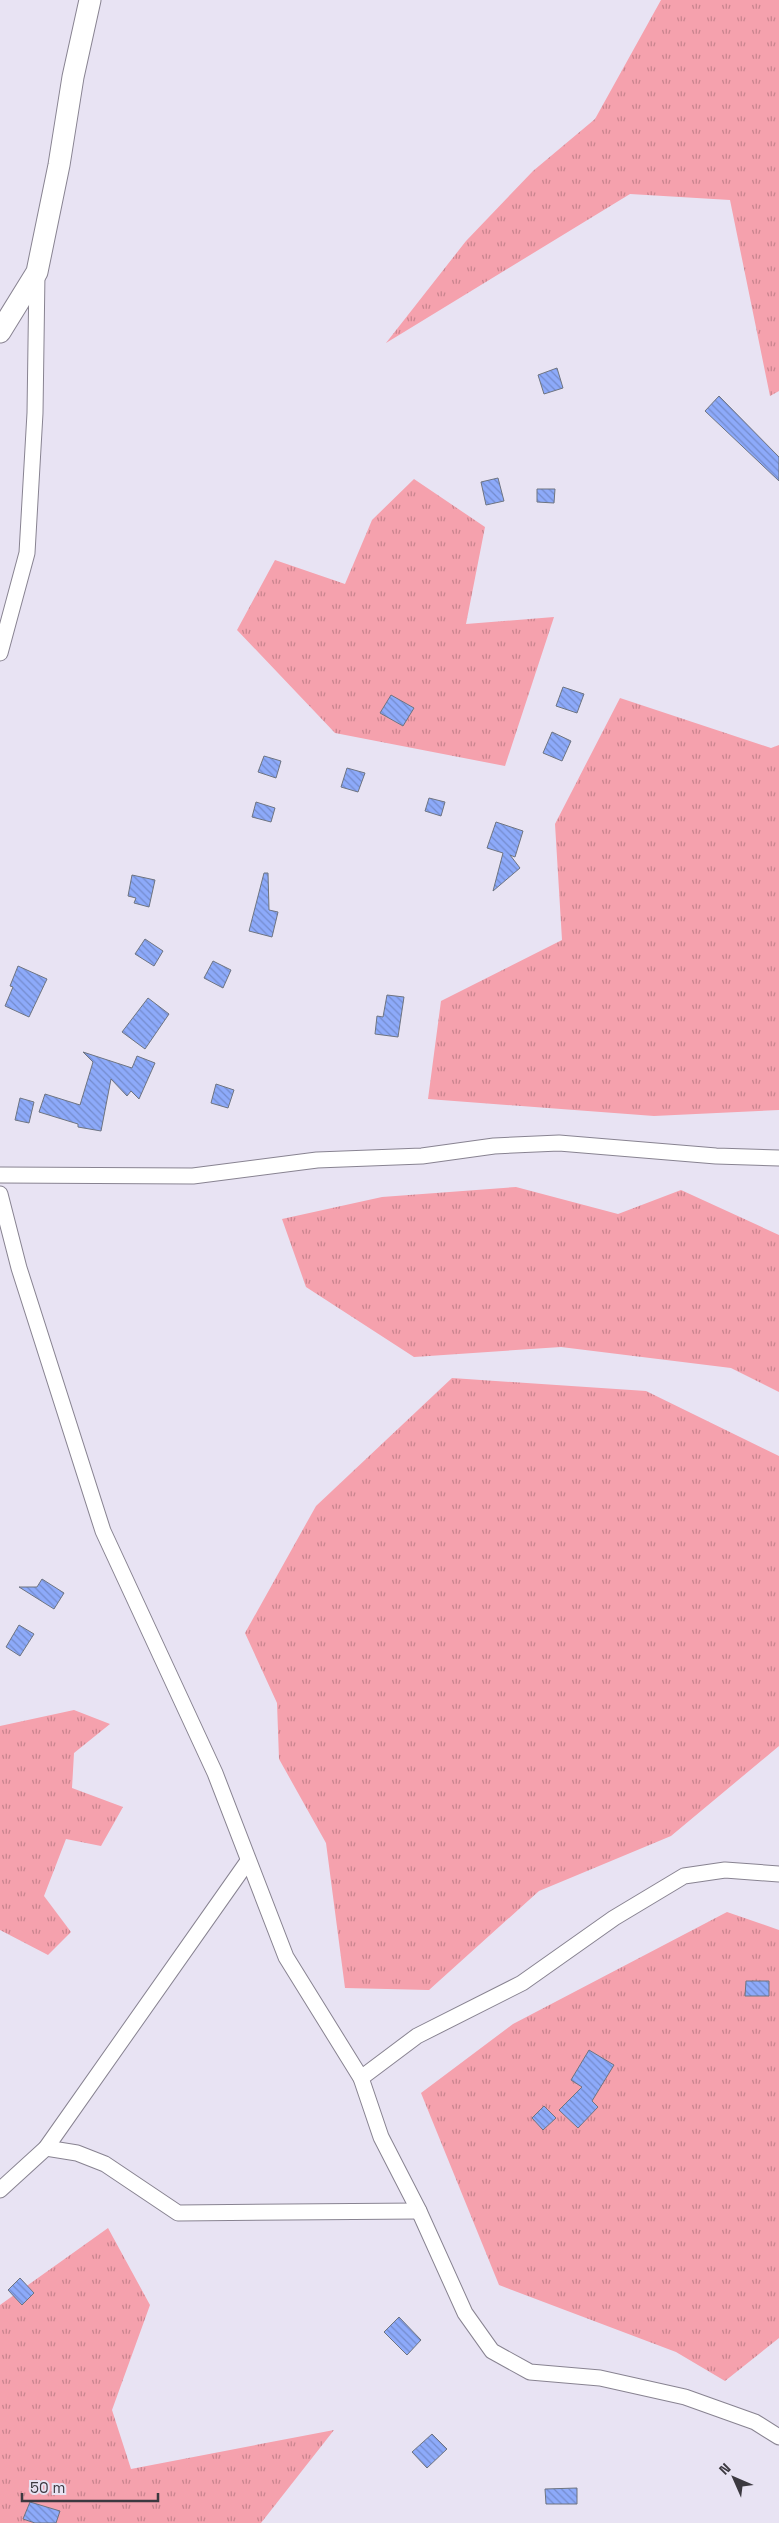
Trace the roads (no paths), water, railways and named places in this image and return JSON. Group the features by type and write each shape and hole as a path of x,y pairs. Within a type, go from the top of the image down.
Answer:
{"street":[{"path":"0,653 27,553 35,413 37,272 59,165 73,77 90,0"},
{"path":"73,77 103,0"},
{"path":"0,332 37,272"},
{"path":"0,1175 193,1176 317,1160 422,1156 494,1146 559,1143 716,1156 779,1158"},
{"path":"0,1194 19,1268 103,1532 215,1773 286,1957 361,2078 381,2137 419,2212 465,2313 492,2351 530,2372 600,2378 685,2397 755,2422 779,2437"},
{"path":"0,2190 46,2148 248,1860"},
{"path":"361,2078 417,2036 522,1983 614,1918 684,1876 725,1870 779,1874"},
{"path":"46,2148 78,2153 105,2164 178,2213 419,2212"}]}
